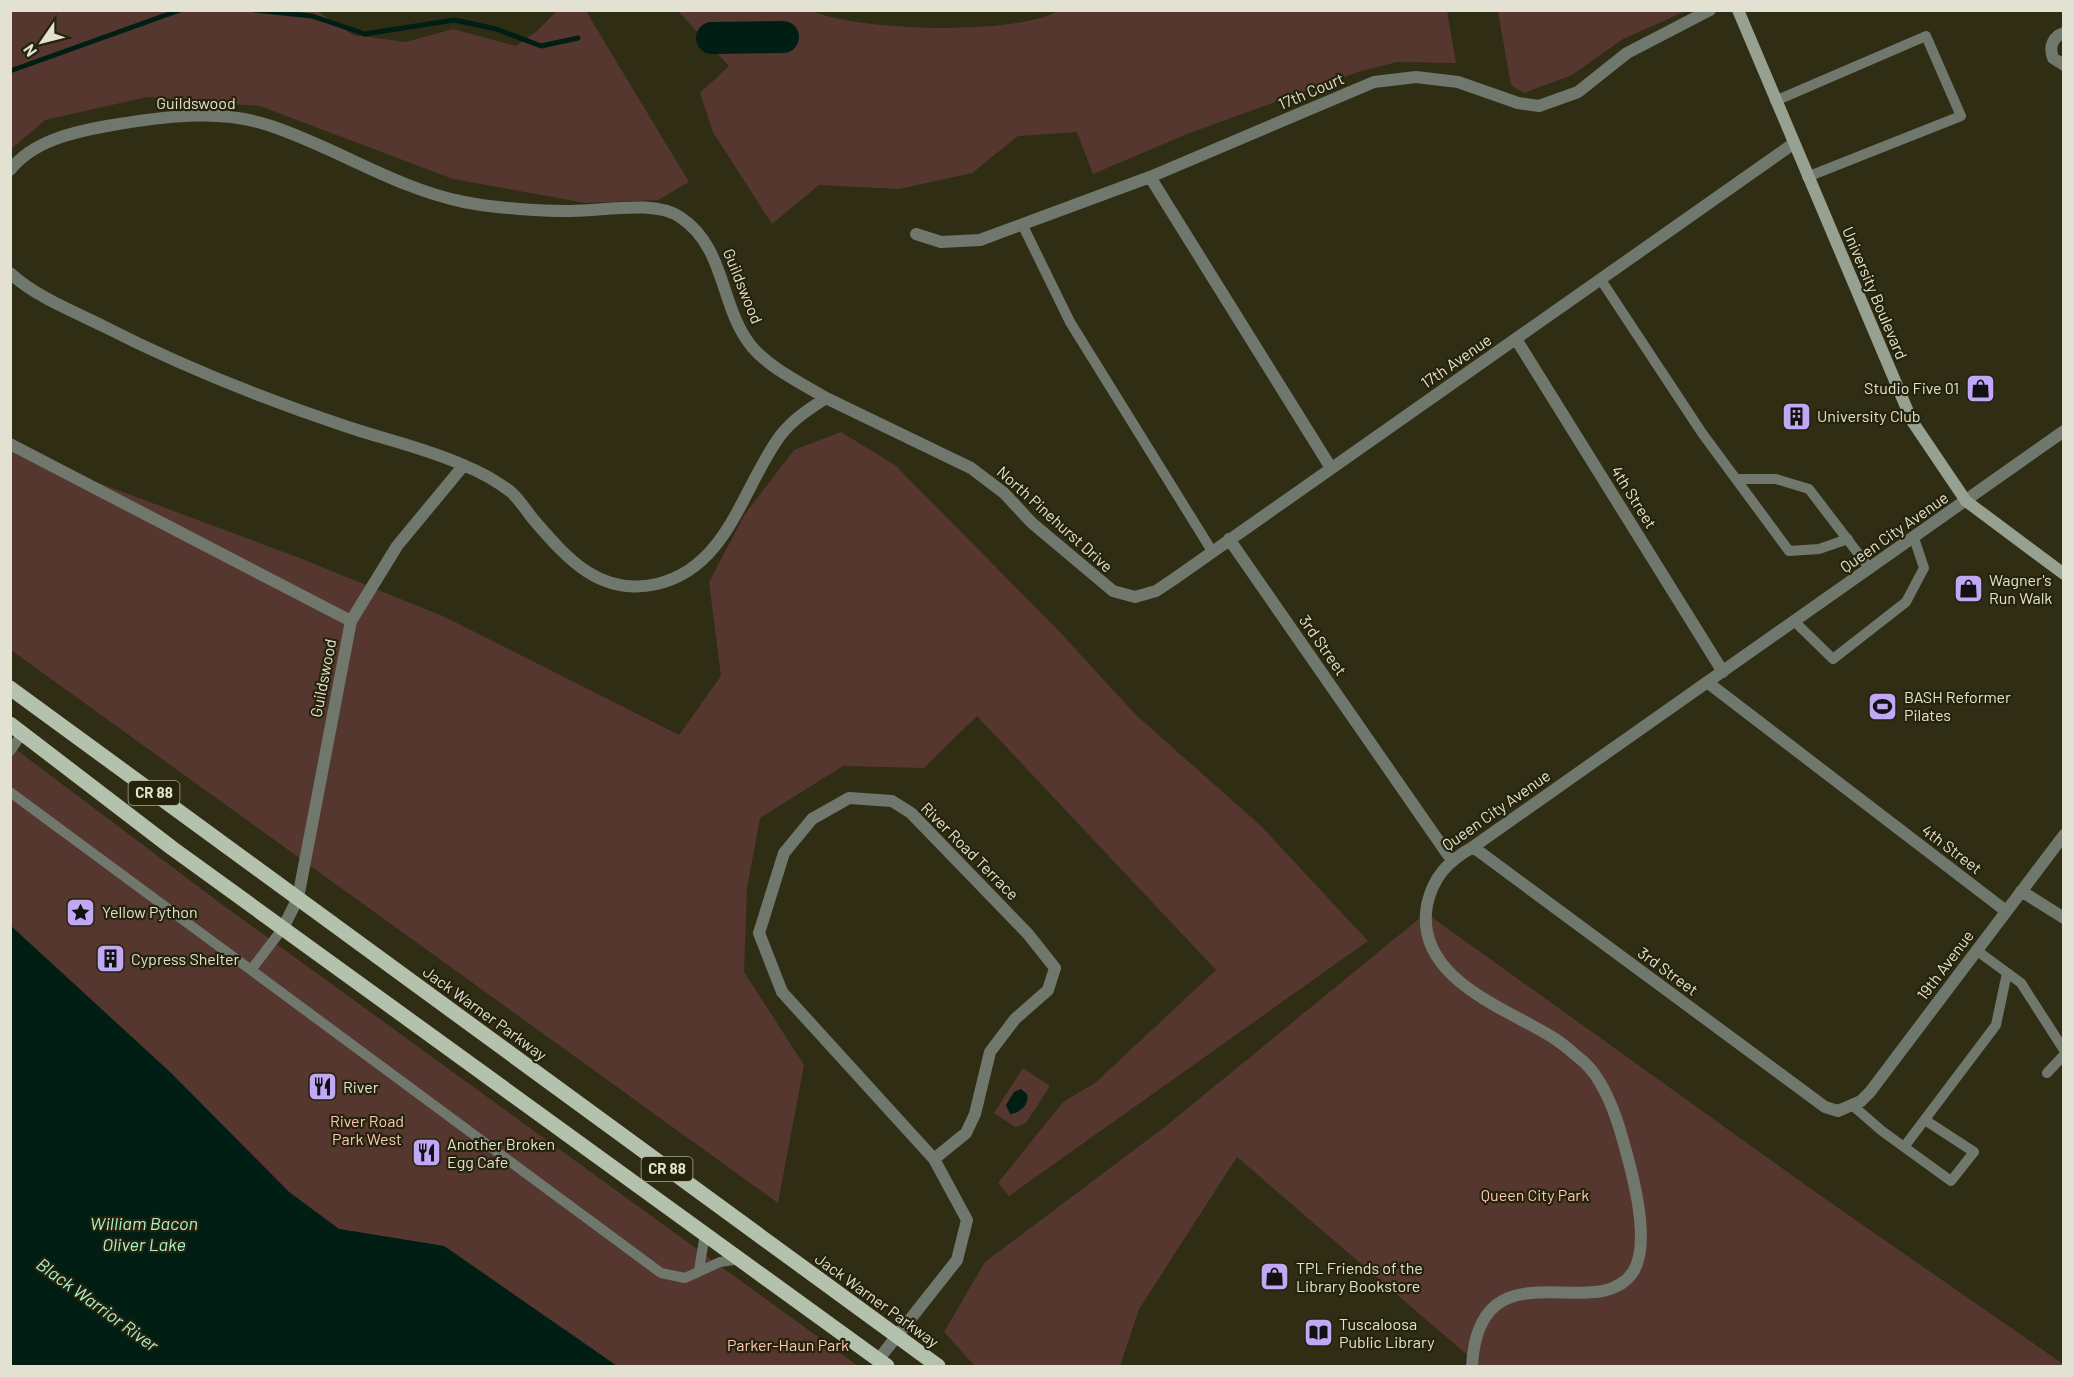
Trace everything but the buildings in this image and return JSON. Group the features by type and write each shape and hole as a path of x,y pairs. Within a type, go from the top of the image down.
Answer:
{"main road":[{"name":"University Boulevard","path":"1738,10 1912,421 1966,501 2064,574"},
{"name":"Jack Warner Parkway","path":"10,688 938,1366"},
{"path":"16,729 172,848 882,1364"}],"street":[{"name":"17th Court","path":"916,234 941,242 980,240 1150,177 1374,82 1416,77 1458,82 1518,103 1539,106 1578,92 1628,53 1710,10"},
{"path":"2064,33 2056,37 2051,47 2053,58 2064,65"},
{"name":"Guildswood","path":"10,170 32,150 57,138 94,128 142,120 233,117 271,126 397,183 465,203 567,212 656,209 678,215 695,229 712,251 737,321 752,346 772,366 826,398"},
{"name":"17th Avenue","path":"1135,597 1156,591 1793,144"},
{"path":"1150,177 1331,468"},
{"path":"10,273 56,303 148,349 321,418 464,465 511,492 553,541 594,578 615,585 654,585 691,571 708,556 732,521 781,435 801,414 826,398"},
{"name":"4th Street","path":"1516,339 1724,672"},
{"name":"North Pinehurst Drive","path":"826,398 971,468 1004,493 1032,523 1096,579 1113,591 1135,597"},
{"name":"Queen City Avenue","path":"1472,1366 1476,1333 1488,1312 1506,1298 1537,1292 1592,1292 1611,1287 1626,1280 1634,1271 1642,1241 1636,1200 1620,1129 1608,1098 1592,1072 1555,1038 1467,988 1451,975 1436,957 1428,938 1426,913 1432,888 1451,859 1473,847 1724,672 2064,431"},
{"path":"10,444 351,621"},
{"name":"Guildswood","path":"283,928 298,898 351,621 397,546 464,465"},
{"name":"3rd Street","path":"1229,539 1451,859"},
{"name":"4th Street","path":"1707,682 2006,911"},
{"name":"River Road Terrace","path":"882,1364 898,1338 957,1260 967,1220 934,1160 782,992 759,933 784,853 812,819 849,798 892,801 910,813 1028,934 1055,968 1048,990 1015,1019 990,1052 975,1114 966,1133 934,1160"},
{"name":"19th Avenue","path":"1850,1106 1870,1092 2064,835"},
{"name":"3rd Street","path":"1473,847 1825,1107 1838,1111 1850,1106"},
{"path":"2021,891 2064,918"}],"lane":[{"path":"1775,101 1926,36 1961,116 1807,177"},
{"path":"1022,224 1070,322 1212,551"},
{"path":"1601,280 1702,433 1789,551 1819,549 1848,539"},
{"path":"1736,479 1776,479 1809,489 1870,569"},
{"path":"1795,622 1833,659 1906,602 1924,568 1914,538"},
{"path":"10,751 16,729"},
{"path":"10,792 661,1273 685,1278 699,1270 740,1259"},
{"path":"251,970 283,928"},
{"path":"1976,950 2021,983 2064,1050"},
{"path":"1904,1147 1996,1025 2007,973"},
{"path":"2047,1073 2064,1055"},
{"path":"1850,1106 1951,1181 1974,1152 1925,1120"},
{"path":"699,1270 705,1234"}],"green space":[{"path":"11,10 317,11 353,35 406,42 453,29 516,46 537,31 557,11 586,11 689,182 658,200 586,203 453,179 260,106 147,97 45,120 11,149"},
{"path":"1498,10 1686,11 1623,39 1572,75 1524,93 1511,85"},
{"path":"678,11 812,11 834,18 864,23 936,28 1008,24 1037,19 1058,11 1447,11 1456,63 1397,62 1358,72 1187,134 1093,174 1077,132 1018,136 972,173 899,189 819,185 772,224 713,132 700,93 729,66"},
{"path":"841,432 895,465 1057,629 1136,715 1260,825 1368,941 1009,1196 998,1183 1063,1102 1095,1083 1216,970 977,716 924,768 843,766 760,818 747,888 744,972 804,1065 778,1203 11,650 10,450 297,557 445,617 679,735 721,676 709,582 745,514 794,450"},
{"name":"River Road Park West","path":"10,745 220,903 858,1366 617,1366 444,1246 339,1229 289,1192 171,1073 11,926"},
{"name":"Queen City Park","path":"1426,913 1821,1196 2064,1366 1480,1366 1237,1157 1139,1309 1120,1366 975,1366 944,1332 985,1262 1166,1126"},
{"path":"1023,1068 1050,1086 1026,1123 1015,1127 994,1113"}],"water":[{"name":"William Bacon Oliver Lake","path":"11,926 171,1073 289,1192 339,1229 444,1246 617,1366 11,1366"},
{"path":"1021,1089 1027,1094 1027,1102 1020,1110 1010,1114 1006,1105 1014,1092"}],"waterway":[{"path":"10,71 180,10"},
{"path":"254,10 312,16 365,34 454,20 496,29 541,46 578,38"},
{"path":"712,38 783,37"}],"place":[{"name":"Studio Five 01","path":"1980,388"},
{"name":"University Club","path":"1796,416"},
{"name":"Wagner's Run Walk","path":"1968,589"},
{"name":"BASH Reformer Pilates","path":"1883,706"},
{"name":"Yellow Python","path":"81,912"},
{"name":"Cypress Shelter","path":"110,959"},
{"name":"River","path":"322,1087"},
{"name":"Another Broken Egg Cafe","path":"426,1153"},
{"name":"TPL Friends of the Library Bookstore","path":"1275,1277"},
{"name":"Tuscaloosa Public Library","path":"1318,1333"}],"water label":[{"name":"Black Warrior River","path":"97,1305"}],"park label":[{"name":"Parker-Haun Park","path":"788,1345"}]}
